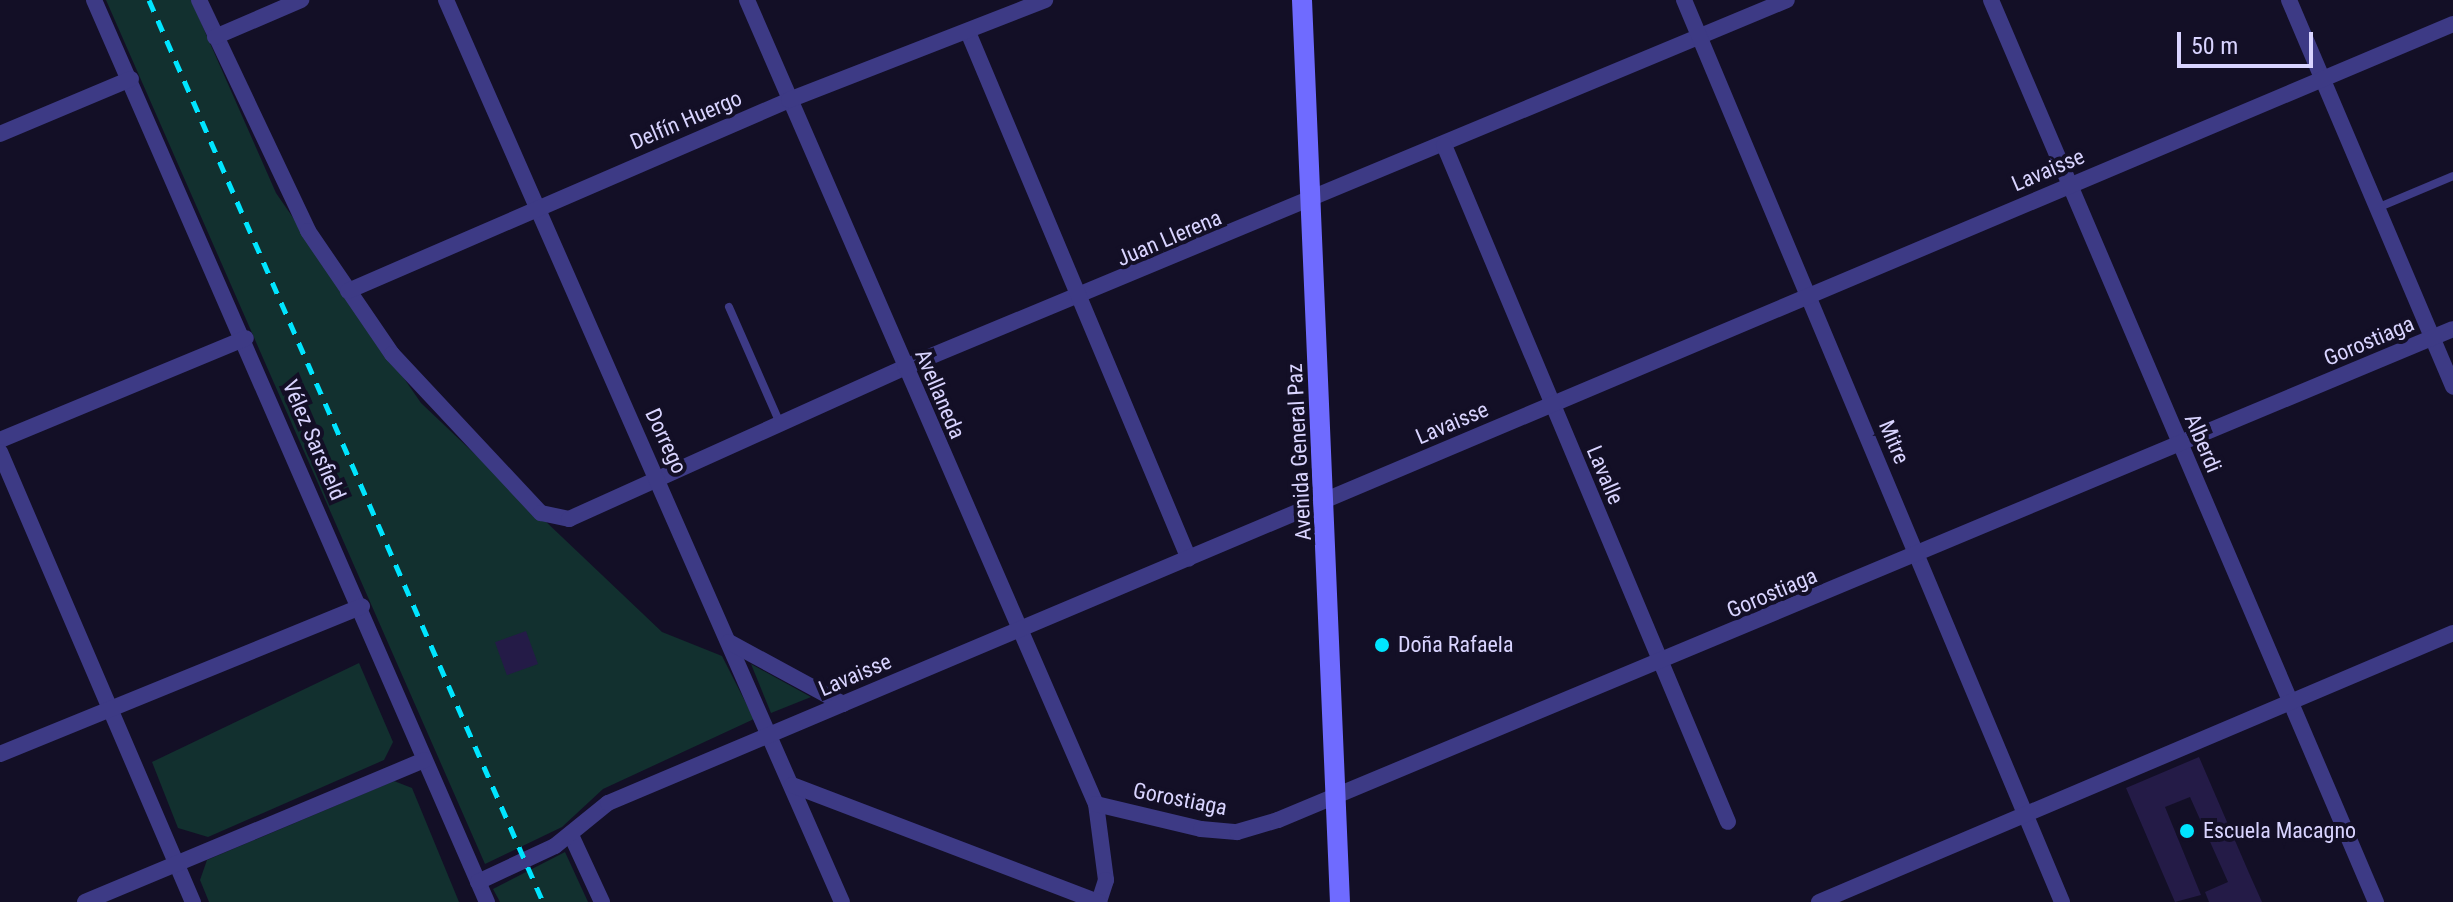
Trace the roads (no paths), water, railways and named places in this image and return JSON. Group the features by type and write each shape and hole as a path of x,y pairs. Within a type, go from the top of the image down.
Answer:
{"main road":[{"name":"Avenida General Paz","path":"1302,0 1326,500 1340,902"}],"street":[{"name":"Vélez Sarsfield","path":"94,0 246,338 487,902"},
{"path":"199,0 275,168 348,291"},
{"path":"215,37 301,0"},
{"name":"Dorrego","path":"446,0 533,209 657,475 842,902"},
{"name":"Avellaneda","path":"747,0 1017,631 1096,804 1106,880 1099,902"},
{"name":"Delfín Huergo","path":"348,291 789,100 1045,0"},
{"name":"Mitre","path":"1684,0 2062,902"},
{"name":"Juan Llerena","path":"348,291 435,408 541,513 569,519 657,475 905,367 1080,299 1787,0"},
{"name":"Alberdi","path":"1991,0 2289,705 2376,902"},
{"path":"2289,0 2453,387"},
{"name":"Lavaisse","path":"478,882 571,835 608,803 2453,24"},
{"path":"968,32 1189,559"},
{"path":"0,134 131,79"},
{"name":"Lavalle","path":"1444,145 1728,822"},
{"name":"Gorostiaga","path":"1096,804 1237,832 1336,797 1661,663 2453,329"},
{"path":"0,440 246,338"},
{"path":"0,452 193,902"},
{"path":"0,754 362,606"},
{"path":"1819,902 2453,633"},
{"path":"729,642 843,704"},
{"path":"85,902 425,760"},
{"path":"792,785 1072,900 1099,902"},
{"path":"571,835 602,902"}],"lane":[{"path":"2377,208 2453,176"},
{"path":"729,307 779,421"}],"railway":[{"path":"149,0 543,902"}],"place":[{"name":"Doña Rafaela","path":"1382,645"},
{"name":"Escuela Macagno","path":"2187,831"}]}
